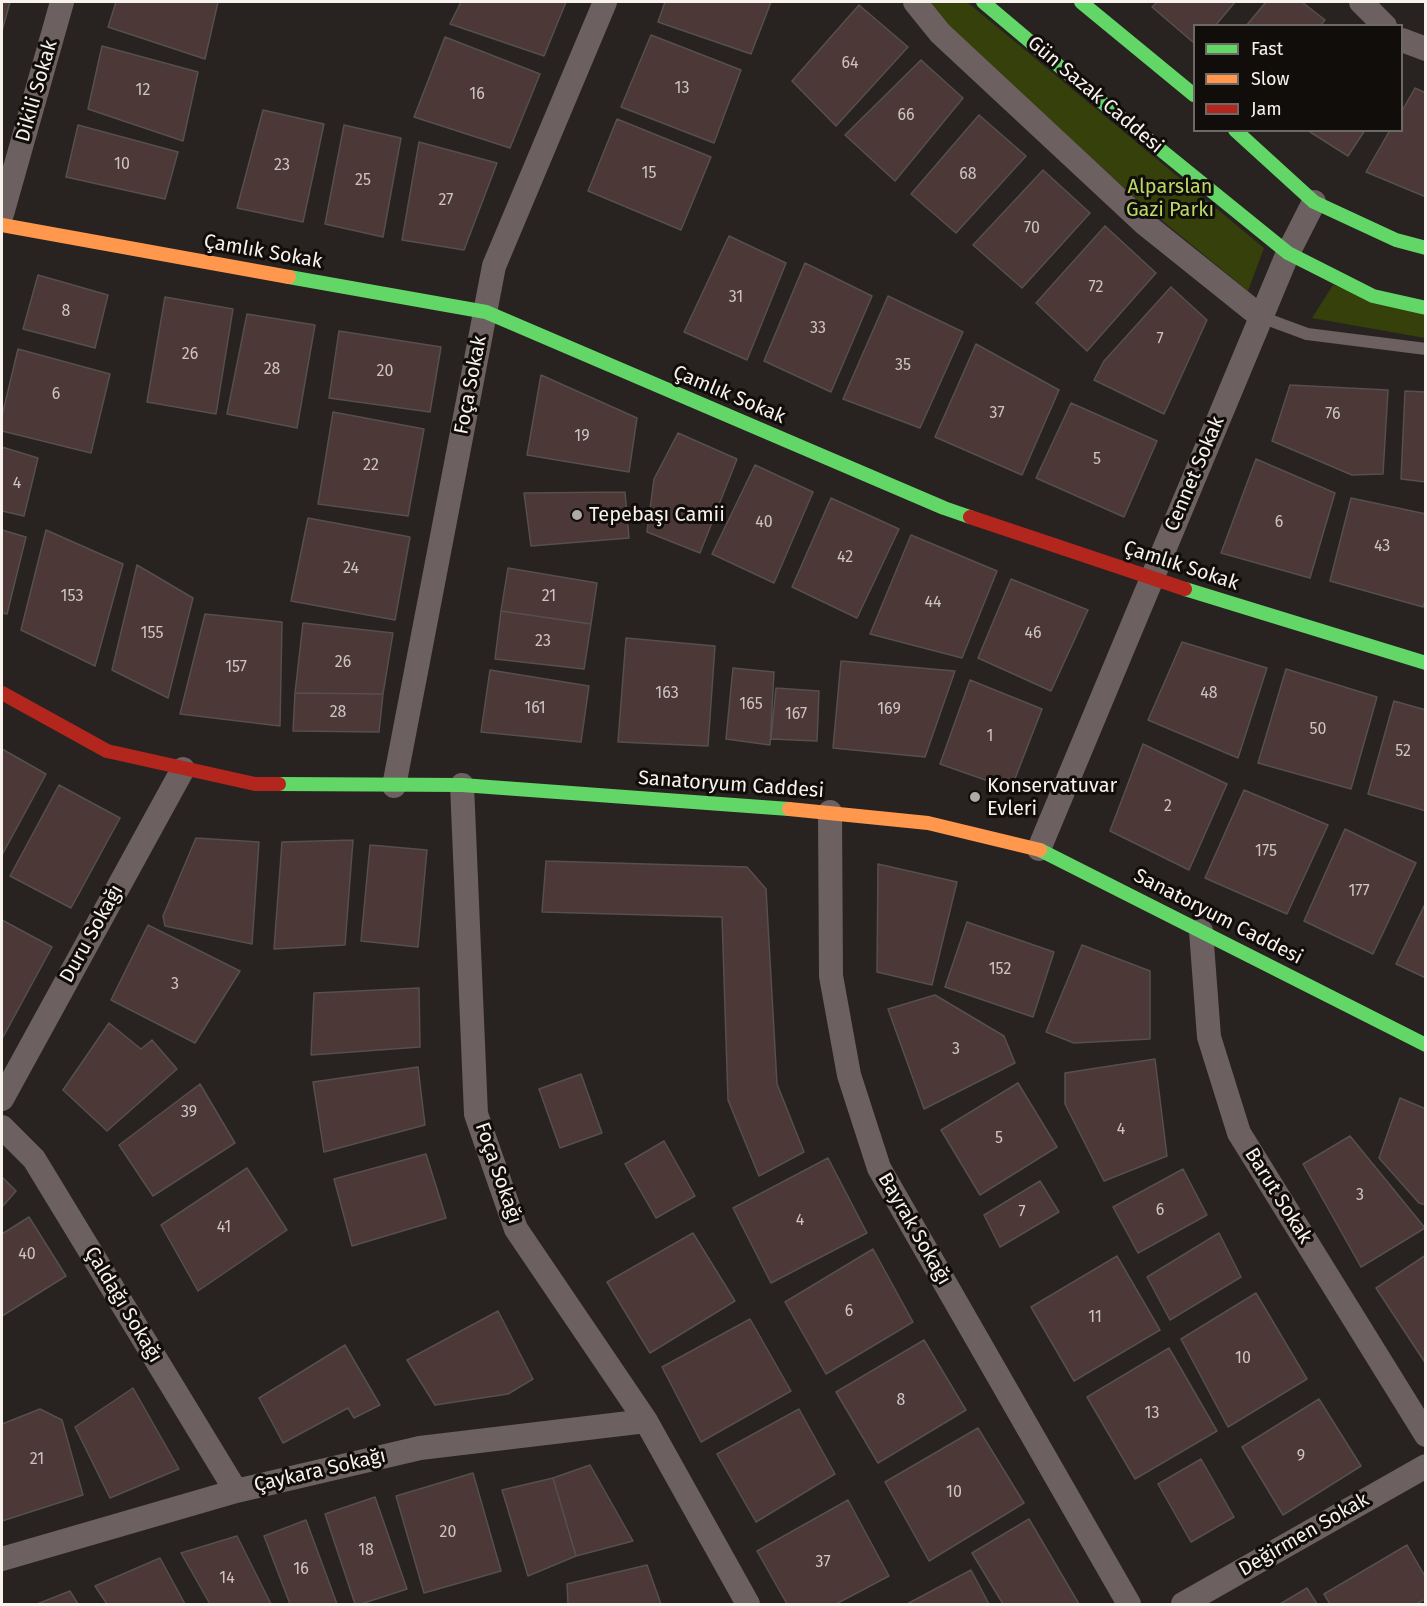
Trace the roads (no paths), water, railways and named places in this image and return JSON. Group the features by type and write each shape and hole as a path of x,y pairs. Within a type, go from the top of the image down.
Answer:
{"main road":[{"name":"Gün Sazak Caddesi","path":"984,2 1103,103 1288,253 1373,296 1425,308"},
{"path":"1081,2 1193,94"},
{"path":"1237,132 1314,202 1396,240 1425,248"},
{"name":"Çamlık Sokak","path":"2,225 486,312 944,508 1151,578 1425,663"},
{"name":"Sanatoryum Caddesi","path":"2,693 108,751 255,784 462,785 830,812 928,823 1039,849 1425,1045"}],"street":[{"name":"Dikili Sokak","path":"2,214 62,2"},
{"name":"Foça Sokak","path":"394,786 494,266 605,2"},
{"path":"915,2 940,33 1145,224 1261,317"},
{"path":"1361,2 1383,24"},
{"path":"1403,41 1425,49"},
{"name":"Cennet Sokak","path":"1039,849 1288,253 1314,202"},
{"name":"Duru Sokağı","path":"2,1099 183,769"},
{"name":"Foça Sokağı","path":"462,785 477,1114 516,1229 646,1421 748,1605"},
{"name":"Bayrak Sokağı","path":"830,812 831,976 849,1075 879,1168 1129,1605"},
{"name":"Barut Sokak","path":"1202,931 1209,1037 1239,1133 1425,1435"},
{"name":"Çaldağı Sokağı","path":"2,1127 34,1159 236,1491"},
{"name":"Çaykara Sokağı","path":"2,1559 236,1491 420,1448 646,1421"},
{"name":"Değirmen Sokak","path":"1183,1605 1425,1466"}],"lane":[{"path":"1261,317 1307,334 1425,349"}],"place":[{"name":"Tepebaşı Camii","path":"577,515"},
{"name":"Konservatuvar Evleri","path":"975,797"}],"park label":[{"name":"Alparslan Gazi Parkı","path":"1170,198"}]}
